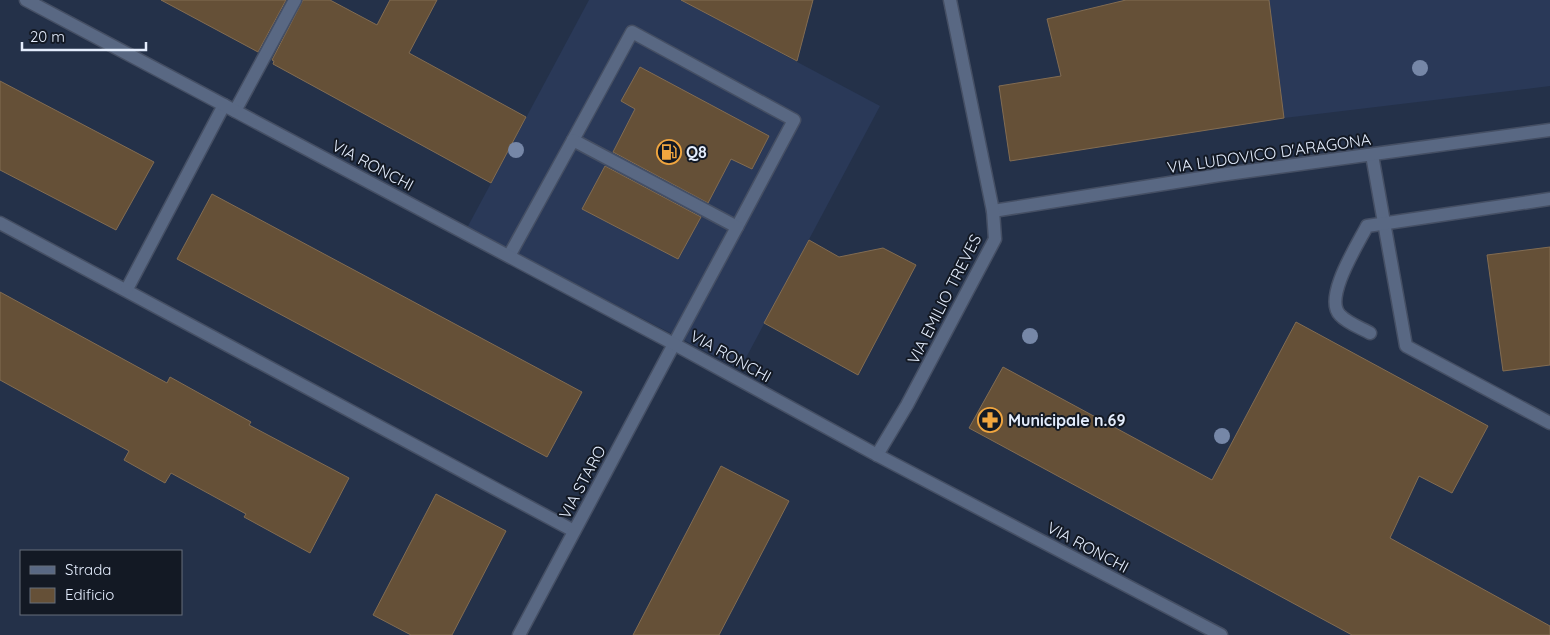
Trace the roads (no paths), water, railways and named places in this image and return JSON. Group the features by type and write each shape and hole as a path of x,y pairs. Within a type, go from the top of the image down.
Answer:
{"street":[{"name":"VIA RONCHI","path":"26,0 674,344 877,455 1222,635"},
{"path":"127,289 230,108 295,0"},
{"name":"VIA EMILIO TREVES","path":"877,455 907,405 995,239 993,212 950,0"},
{"name":"VIA STARO","path":"519,635 794,120 632,32 573,140"},
{"name":"VIA LUDOVICO D'ARAGONA","path":"993,212 1220,174 1550,130"},
{"path":"509,256 573,140 737,227"},
{"path":"1372,155 1406,346 1550,423"},
{"path":"1370,333 1339,315 1334,304 1336,290 1367,226 1550,199"},
{"path":"0,223 127,289 574,531"}],"place":[{"name":"Q8","path":"669,152"},
{"name":"Municipale n.69","path":"990,420"}]}
